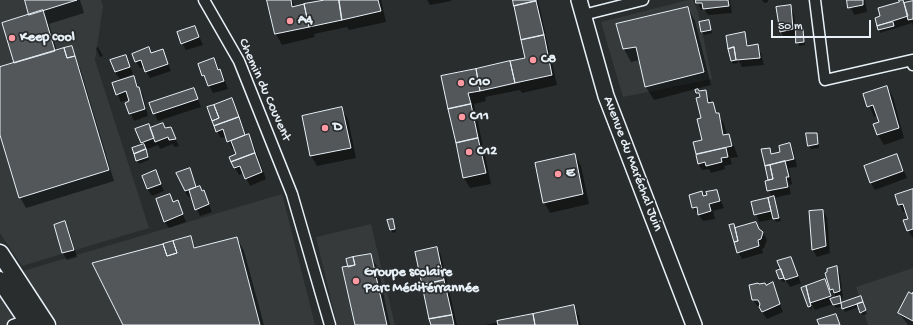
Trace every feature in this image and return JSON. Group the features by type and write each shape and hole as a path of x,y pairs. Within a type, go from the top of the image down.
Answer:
{"main road":[{"name":"Avenue du Maréchal Juin","path":"579,0 606,96 694,325"},
{"path":"0,253 47,325"},
{"path":"0,280 23,323"}],"street":[{"name":"Chemin du Couvent","path":"204,0 239,61 292,194 330,325"},
{"path":"583,15 642,0"},
{"path":"815,0 825,80 912,60 913,66"}],"shaded area":[{"path":"0,0 101,0 103,6 95,60 149,228 22,266 0,233"},
{"path":"693,0 698,12 712,79 623,97 601,22"},
{"path":"282,194 315,325 58,325 23,271"},
{"name":"Groupe scolaire Parc Méditérrannée","path":"371,224 395,325 337,325 316,237"},
{"path":"913,268 913,325 868,325 856,287"},
{"path":"0,290 24,325 0,325"}],"building":[{"path":"25,0 77,0 29,15"},
{"name":"A4","path":"267,0 291,0 292,7 304,4 309,27 275,34"},
{"path":"325,0 339,0 342,20 309,27 304,4"},
{"path":"339,0 378,0 381,11 342,20"},
{"path":"513,0 536,0 536,1 514,6"},
{"path":"696,0 728,0 729,6 703,9 702,3 696,3"},
{"path":"847,0 863,0 863,5 848,8"},
{"path":"899,0 903,0 908,16 877,26 875,18 880,16 878,8 899,2"},
{"path":"536,1 544,35 521,40 514,6"},
{"path":"913,1 913,19 908,20 904,3"},
{"path":"791,5 793,29 780,32 776,7"},
{"path":"688,7 704,72 645,87 636,47 623,49 616,24"},
{"path":"43,10 55,51 14,63 2,23"},
{"path":"709,20 711,30 701,32 699,22"},
{"path":"893,22 894,26 878,30 877,26"},
{"path":"195,26 199,37 181,44 177,32"},
{"path":"796,29 803,29 804,42 796,43"},
{"path":"745,32 747,46 758,44 760,58 736,60 734,47 728,49 726,36"},
{"name":"C8","path":"544,35 552,75 515,83 510,61 525,58 521,40"},
{"path":"72,46 75,56 67,58 64,48"},
{"path":"149,47 151,53 163,49 168,64 145,72 141,60 135,62 132,54"},
{"path":"734,47 736,60 731,61 728,49"},
{"path":"64,48 67,58 75,56 109,170 19,198 0,135 0,67"},
{"path":"126,55 130,67 115,72 110,60"},
{"path":"214,58 224,81 208,86 204,75 202,76 198,64"},
{"path":"510,61 515,83 480,91 476,69"},
{"name":"C10","path":"476,69 480,91 468,93 471,104 448,109 441,76"},
{"path":"134,76 137,87 139,87 145,109 129,114 125,103 129,101 126,91 116,95 112,83"},
{"path":"887,86 899,128 877,135 873,124 879,122 873,105 867,107 863,94"},
{"path":"194,88 198,99 153,114 149,103"},
{"path":"698,89 699,91 706,90 708,103 713,102 716,113 719,113 723,135 729,134 732,146 696,154 693,142 702,140 697,119 701,118 696,98 700,97 699,93 696,93 695,90"},
{"path":"232,98 239,117 214,126 212,121 219,118 214,105"},
{"name":"C11","path":"471,104 478,138 456,143 448,109"},
{"path":"214,105 219,118 212,121 207,107"},
{"name":"D","path":"342,107 351,148 310,156 302,116"},
{"path":"239,117 245,135 227,142 223,129 216,132 214,126"},
{"path":"163,123 165,128 171,127 176,139 169,140 168,137 155,142 150,128"},
{"path":"149,124 154,138 141,143 135,129"},
{"path":"806,133 817,133 818,144 808,146"},
{"path":"249,134 255,153 231,162 229,157 236,154 231,141"},
{"name":"C12","path":"478,138 486,173 463,178 456,143"},
{"path":"790,143 794,159 765,166 761,149 770,148 771,154 780,152 779,146"},
{"path":"144,144 146,149 134,154 132,148"},
{"path":"726,148 728,157 721,158 722,162 706,166 705,162 698,164 696,155"},
{"path":"146,149 148,157 136,161 134,154"},
{"path":"255,153 262,172 245,179 240,166 234,168 231,162"},
{"name":"E","path":"575,154 583,194 543,203 535,163"},
{"path":"897,154 903,171 870,183 864,166"},
{"path":"785,161 789,177 786,177 788,187 767,191 765,181 773,179 770,165"},
{"path":"770,165 773,179 768,180 765,166"},
{"path":"190,168 196,187 185,191 176,173"},
{"path":"156,170 161,184 147,189 142,176"},
{"path":"200,186 202,191 204,190 209,204 195,210 189,190"},
{"path":"913,189 913,229 907,231 903,220 908,219 903,204 898,205 895,195"},
{"path":"717,190 720,201 709,204 711,211 698,215 697,207 692,208 689,195 702,191 703,196 707,195 706,192"},
{"path":"170,194 173,202 178,200 183,214 164,222 156,199"},
{"path":"774,196 779,218 773,219 768,198"},
{"path":"768,198 771,211 754,215 751,202"},
{"path":"823,210 826,246 812,250 809,211"},
{"path":"393,219 395,229 390,230 387,220"},
{"path":"65,221 74,250 62,253 54,225"},
{"path":"756,222 759,229 763,232 761,239 758,240 759,246 737,253 734,242 738,241 735,228"},
{"path":"734,224 738,241 734,242 729,225"},
{"path":"191,236 194,248 237,237 260,325 123,325 92,263 163,244 167,256 177,253 173,241"},
{"path":"173,241 177,253 167,256 163,244"},
{"path":"437,247 444,280 422,285 415,252"},
{"path":"371,254 387,325 355,325 342,267 355,265 353,257"},
{"path":"353,257 355,265 348,267 346,259"},
{"path":"791,257 798,276 785,280 777,261"},
{"path":"837,266 840,291 834,293 833,289 830,290 825,273 827,272 827,269"},
{"path":"781,269 784,278 779,279 776,271"},
{"path":"825,279 831,296 810,303 806,286"},
{"path":"444,280 452,315 429,319 422,285"},
{"path":"773,282 780,304 762,312 759,307 760,304 758,300 752,300 749,285 765,283 766,285"},
{"path":"806,286 811,306 808,307 801,288"},
{"path":"909,292 912,294 913,292 913,321 898,313"},
{"path":"840,296 841,303 833,305 830,299"},
{"path":"861,296 863,302 842,309 841,303"},
{"path":"863,302 866,310 860,313 857,304"},
{"path":"574,305 578,325 535,325 533,314"},
{"path":"533,314 535,325 498,325 497,321"},
{"path":"836,314 840,325 819,325 817,320"},
{"path":"452,315 454,325 431,325 429,319"}],"place":[{"name":"A4","path":"290,21"},
{"name":"Keep cool","path":"12,38"},
{"name":"C8","path":"533,60"},
{"name":"C10","path":"461,83"},
{"name":"C11","path":"462,117"},
{"name":"D","path":"325,128"},
{"name":"C12","path":"469,152"},
{"name":"E","path":"558,174"},
{"name":"Groupe scolaire Parc Méditérrannée","path":"356,281"}]}
